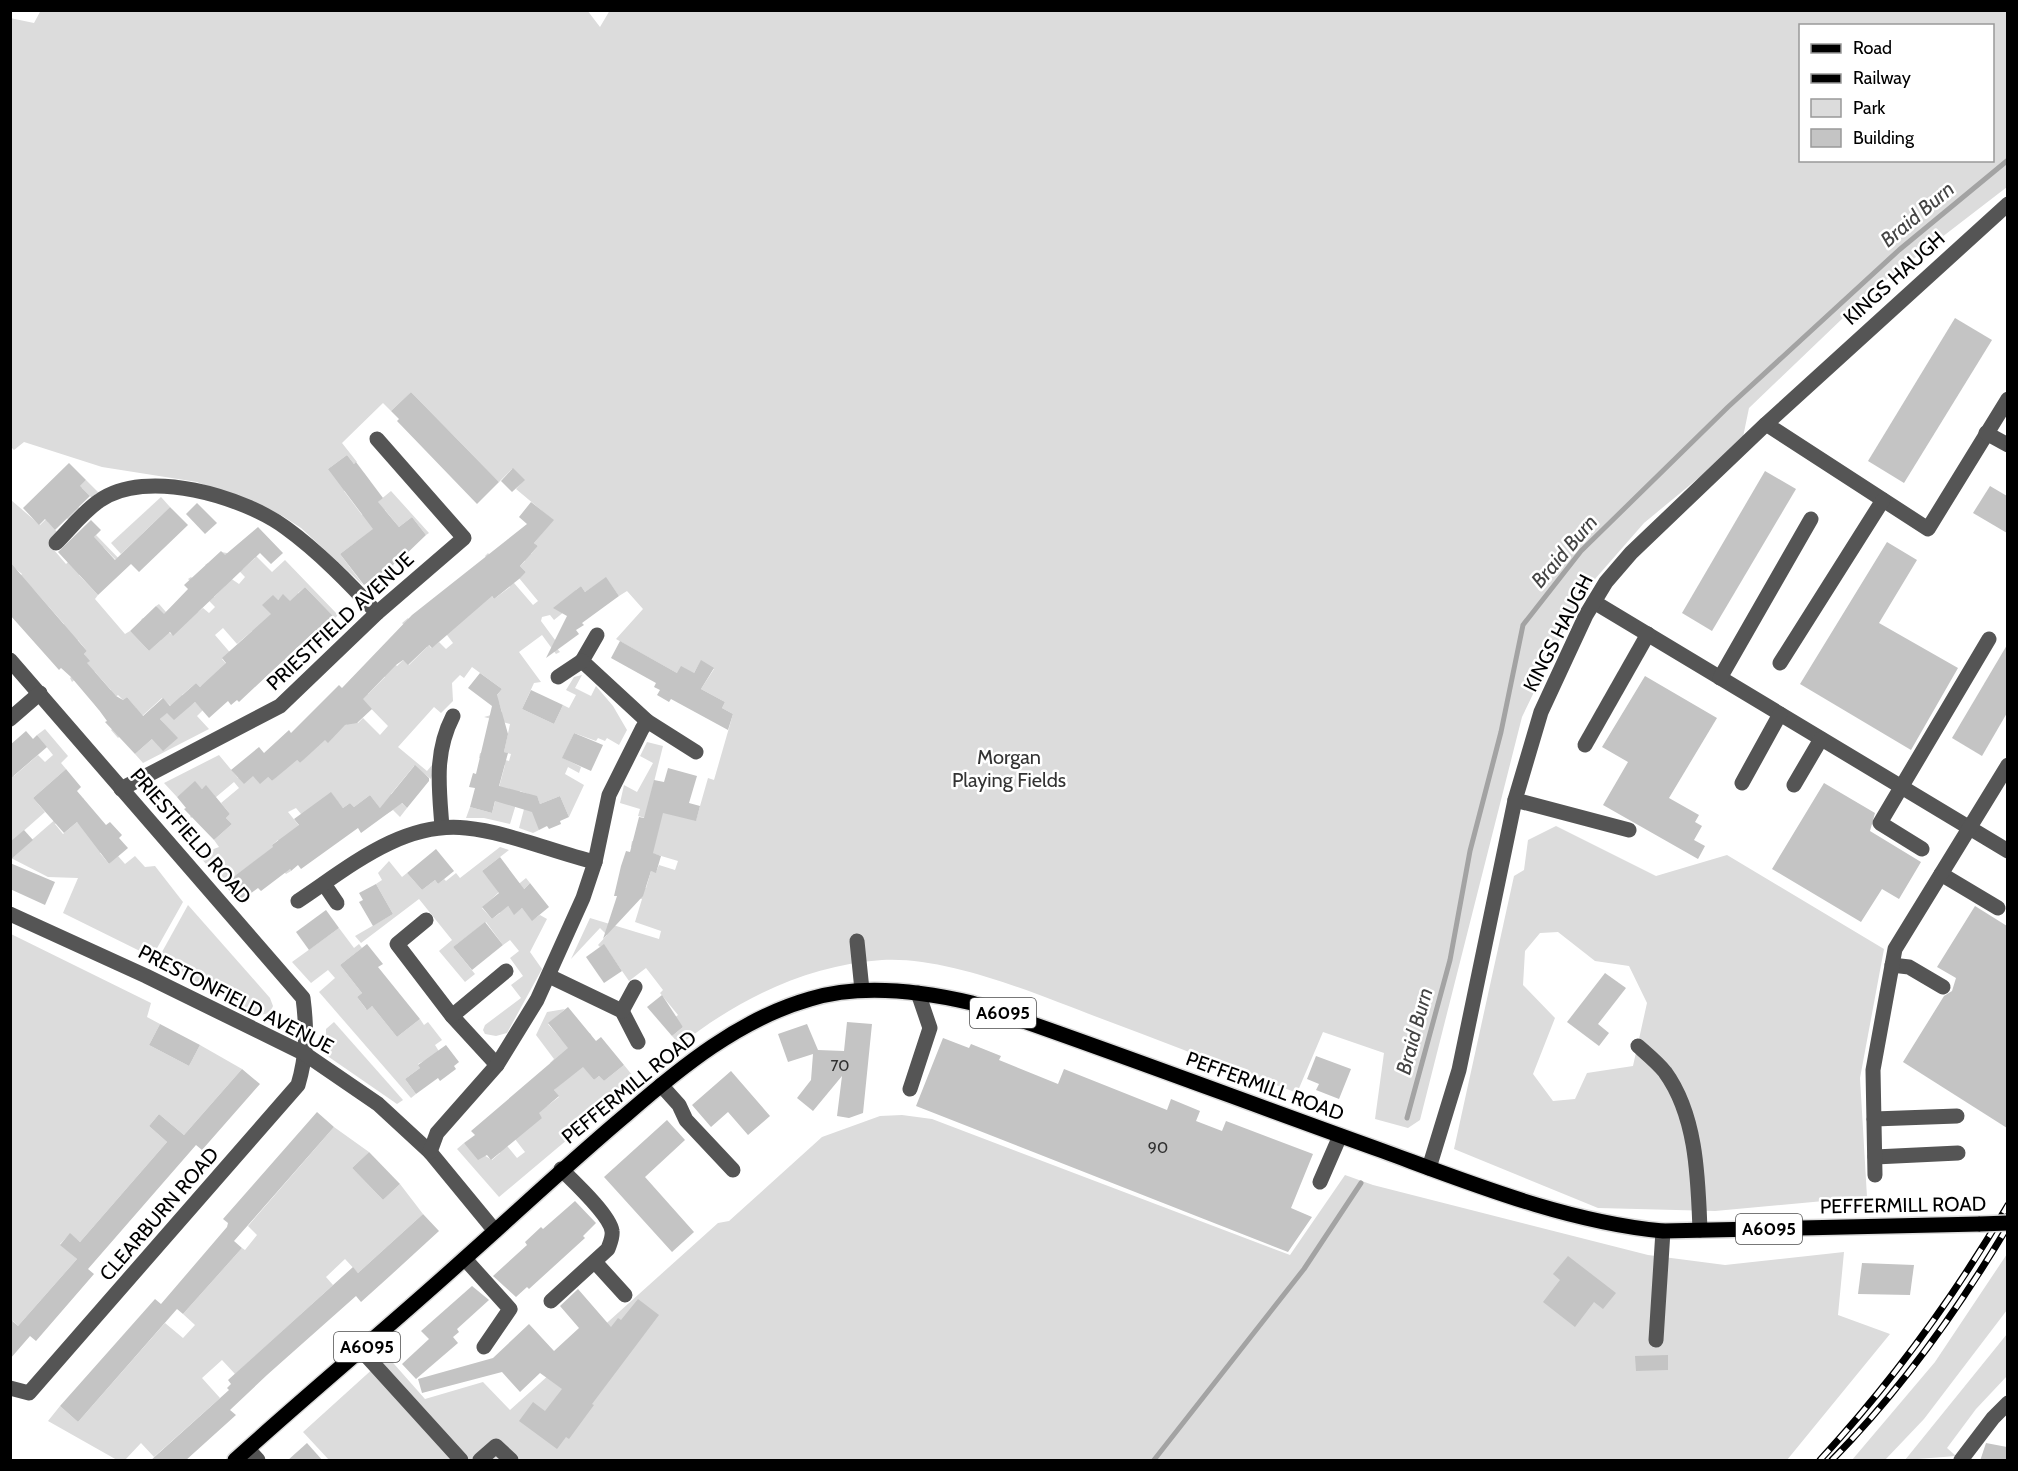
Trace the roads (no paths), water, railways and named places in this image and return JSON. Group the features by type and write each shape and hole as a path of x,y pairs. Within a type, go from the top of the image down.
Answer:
{"main road":[{"name":"PEFFERMILL ROAD","path":"235,1461 253,1455 362,1351 561,1169 661,1085 717,1044 765,1017 811,999 862,990 918,993 972,1003 1429,1168 1559,1211 1630,1228 1663,1231 2007,1223"}],"street":[{"name":"KINGS HAUGH","path":"1429,1168 1458,1070 1515,800 1541,712 1594,602 1606,582 1631,553 1766,424 2007,204"},
{"path":"1766,424 1928,529 2007,399"},
{"path":"1986,433 2007,445"},
{"name":"PRIESTFIELD AVENUE","path":"121,789 280,706 377,613 464,538 377,439"},
{"path":"56,543 99,500 127,490 161,486 199,491 242,505 271,518 295,535 377,613"},
{"path":"1780,663 1883,500"},
{"path":"1720,678 1811,519"},
{"path":"1594,602 2007,851"},
{"path":"1585,745 1648,634"},
{"path":"558,677 582,661 597,635"},
{"path":"1922,849 1880,823 1989,639"},
{"name":"PRIESTFIELD ROAD","path":"10,660 303,998 307,1028 305,1054"},
{"path":"582,661 647,721 696,752"},
{"path":"10,719 40,693"},
{"path":"1742,783 1780,714"},
{"path":"442,827 439,755 453,716"},
{"path":"430,1152 437,1132 497,1065 526,1020 549,975 583,898 595,862 609,795 625,758 647,721"},
{"path":"1794,785 1821,739"},
{"path":"1875,1175 1873,1070 1895,949 1971,828 2007,765"},
{"path":"1515,800 1629,830"},
{"path":"298,901 393,841 418,831 442,827 479,830 595,862"},
{"path":"1941,874 1998,908"},
{"path":"324,884 337,903"},
{"name":"PRESTONFIELD AVENUE","path":"10,914 146,976 305,1054 378,1104 430,1152 495,1231"},
{"path":"426,920 397,944 452,1016 497,1065"},
{"path":"857,941 862,990"},
{"path":"1892,965 1909,967 1943,987"},
{"path":"452,1016 506,971"},
{"path":"549,975 622,1011 638,1042"},
{"path":"622,1011 635,987"},
{"path":"910,1089 930,1028 918,993"},
{"path":"1638,1046 1665,1073 1683,1108 1694,1153 1700,1230"},
{"name":"CLEARBURN ROAD","path":"10,1388 29,1393 298,1085 305,1054"},
{"path":"661,1085 679,1105 686,1120 733,1170"},
{"path":"1874,1119 1956,1116"},
{"path":"1320,1182 1340,1136"},
{"path":"1875,1157 1959,1153"},
{"name":"PEFFERMILL ROAD","path":"551,1302 608,1249 612,1229 561,1169"},
{"path":"1656,1340 1663,1231"},
{"path":"465,1259 510,1309 484,1347"},
{"path":"595,1262 625,1295"},
{"path":"362,1351 461,1461"},
{"path":"1961,1461 2007,1403"},
{"path":"480,1461 496,1446 511,1461"}],"waterway":[{"name":"Braid Burn","path":"1407,1118 1450,960 1470,851 1501,732 1523,625 1581,551 1728,407 1899,250 2008,160"},
{"name":"Braid Burn","path":"1154,1460 1304,1269 1361,1183"}],"railway":[{"path":"1820,1460 1921,1338 1966,1273 2008,1205"},
{"path":"1832,1460 1881,1406 1927,1349 2008,1226"}],"park label":[{"name":"Morgan Playing Fields","path":"1009,768"}]}
